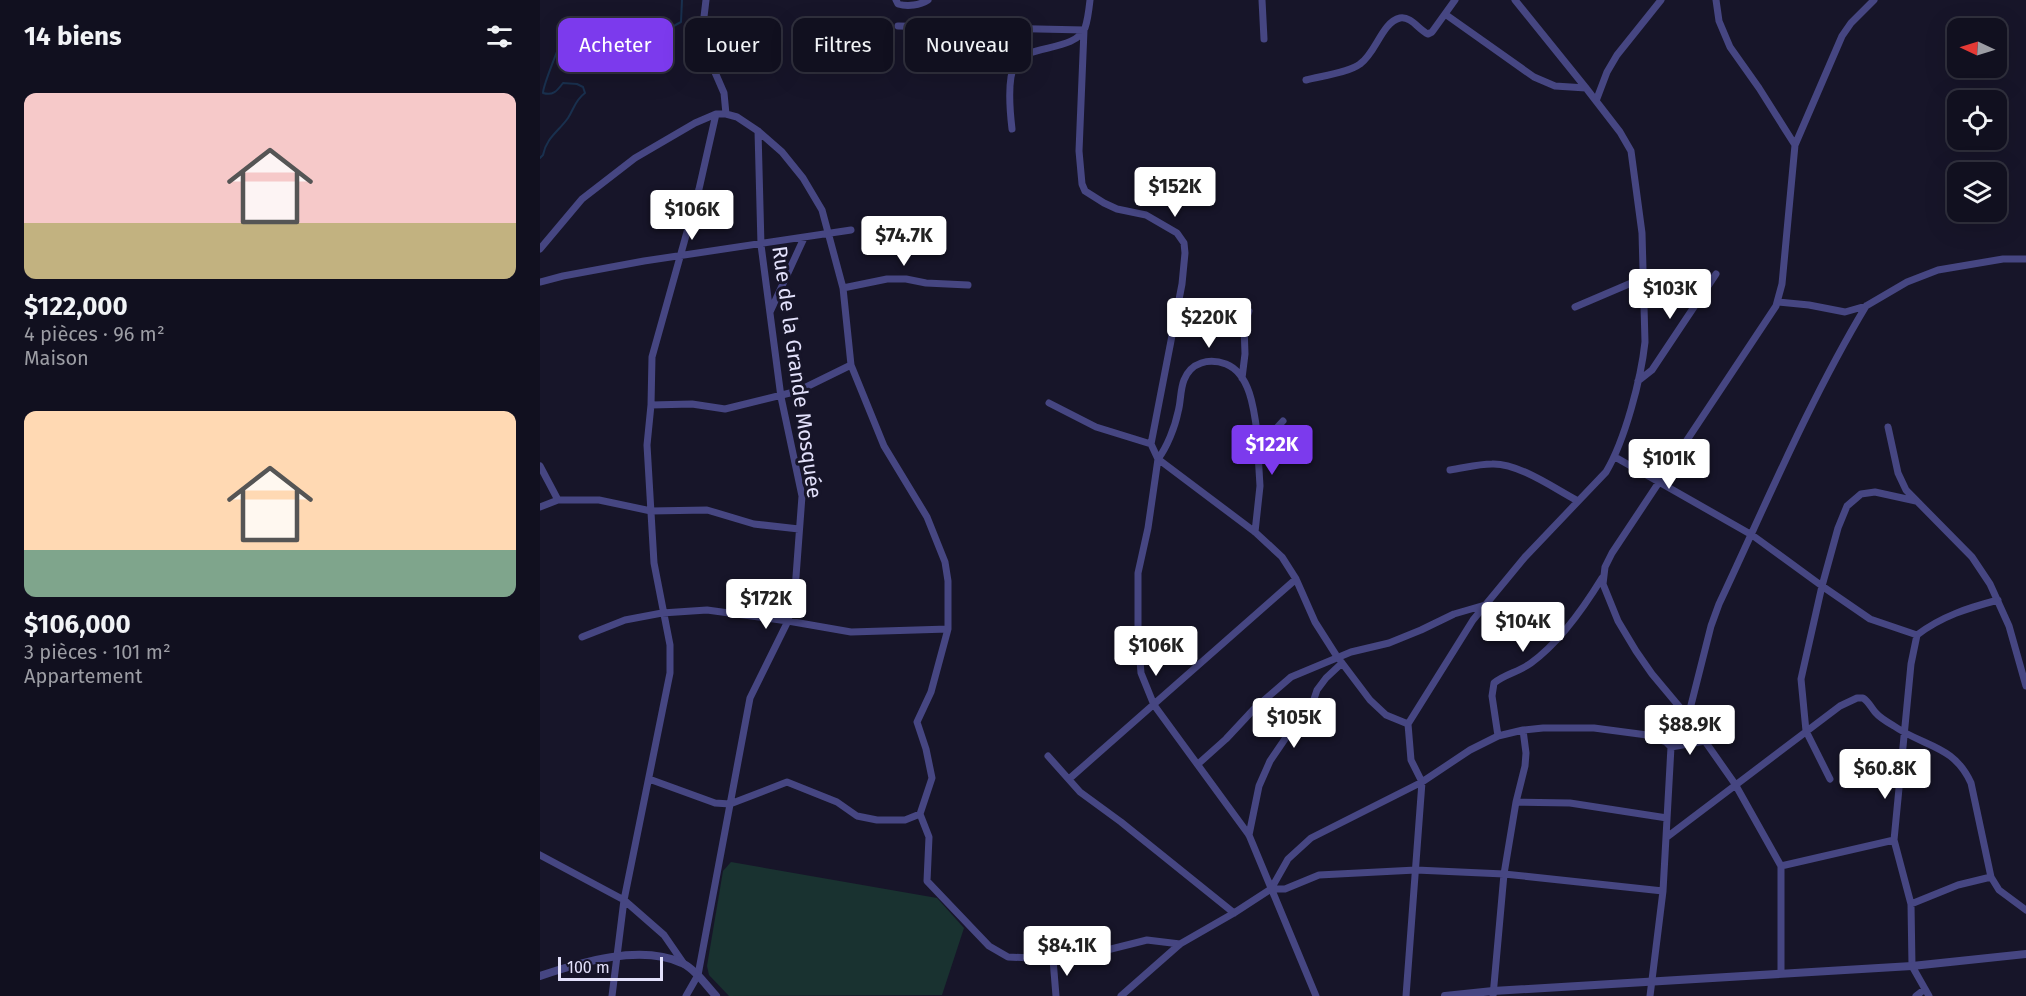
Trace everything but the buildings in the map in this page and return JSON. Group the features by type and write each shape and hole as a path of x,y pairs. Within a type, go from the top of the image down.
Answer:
{"street":[{"path":"706,0 703,25 704,47 724,93 726,114"},
{"path":"896,0 898,4 904,6 928,0"},
{"path":"1090,0 1084,30 1079,151 1082,184 1085,190 1104,203 1117,209 1146,215 1177,233 1184,243 1180,296 1151,444 1158,459 1255,532 1282,557 1296,579 1315,622 1370,700 1386,715 1408,724"},
{"path":"1262,0 1264,39"},
{"path":"1306,80 1358,66 1370,57 1388,25 1400,18 1408,19 1428,34 1432,32 1455,0"},
{"path":"1406,996 1422,782 1411,760 1408,724 1473,620 1525,557 1606,472 1615,456 1638,381 1645,342 1642,233 1631,151 1620,132 1515,0"},
{"path":"1596,101 1607,72 1617,55 1661,0"},
{"path":"1716,0 1719,21 1730,48 1759,88 1795,145"},
{"path":"1498,736 1492,696 1494,683 1533,662 1555,641 1584,605 1603,576 1612,553 1778,302 1782,284 1795,145 1842,36 1851,23 1874,0"},
{"path":"1445,14 1534,77 1556,86 1586,88"},
{"path":"898,26 1084,30"},
{"path":"1012,129 1011,84 1012,71 1016,62 1024,55 1052,48 1074,38 1084,30"},
{"path":"612,996 624,900 670,673 670,645 654,563 647,445 652,357 699,189 716,114"},
{"path":"540,249 582,199 635,158 695,123 716,114 737,117 758,131 782,152 803,178 822,210 843,288 851,366 884,446 927,517 945,562 948,581 948,629 931,692 917,722 932,778 920,814 929,837 927,881 989,946 1008,957 1053,959 1083,956 1147,940 1180,944"},
{"name":"Rue de la Grande Mosquée","path":"686,996 698,975 750,698 788,621 795,590 802,496 781,397 761,245 758,131"},
{"path":"540,282 679,255 761,245 851,230"},
{"path":"770,314 804,238"},
{"path":"1778,302 1845,312 1866,306 1907,282 1938,270 2003,259 2026,259"},
{"path":"1638,381 1652,370 1716,274"},
{"path":"1575,307 1643,278"},
{"path":"843,288 887,279 968,285"},
{"path":"1688,717 1711,626 1816,396 1866,306"},
{"path":"1242,378 1245,354 1244,325 1249,311"},
{"path":"1255,532 1260,486 1259,447 1251,398 1242,378 1226,364 1204,361 1194,366 1183,381 1178,414 1158,459 1148,528 1138,573 1138,636 1141,673 1154,705 1249,835 1316,996"},
{"path":"651,405 692,404 725,410 781,397 851,366"},
{"path":"1049,403 1096,427 1151,444"},
{"path":"1259,447 1283,421"},
{"path":"1888,427 1898,473 1906,490 1972,557 1990,584 2012,635 2026,686"},
{"path":"1615,456 1752,535 1870,619 1917,636"},
{"path":"1450,470 1501,464 1522,471 1578,501"},
{"path":"540,466 558,500"},
{"path":"1830,779 1806,731 1801,679 1838,528 1847,507 1854,499 1868,492 1916,501"},
{"path":"540,507 558,500 599,500 651,511 707,510 754,524 799,529"},
{"path":"1603,576 1605,591 1618,621 1636,651 1688,717 1735,784 1781,866 1781,974"},
{"path":"1069,779 1296,579"},
{"path":"1916,996 1927,992 1912,966 1911,904 1894,840 1911,664 1917,636 1935,622 1970,607 1998,600"},
{"path":"1198,764 1276,688 1298,674 1340,660 1360,649 1389,643 1454,614 1485,605"},
{"path":"582,637 625,620 662,613 708,610 851,632 948,629"},
{"path":"1249,835 1259,786 1270,760 1287,736 1310,711 1317,690 1340,660"},
{"path":"1667,837 1840,706 1857,698 1866,699 1878,715 1903,732 1957,760 1971,783 1991,877 2000,890 2026,910"},
{"path":"1121,996 1180,944 1234,914 1271,889 1288,859 1311,838 1422,782 1470,750 1498,736 1543,728 1594,728 1647,735 1666,742 1671,747 1663,891 1650,996"},
{"path":"1493,993 1504,874 1516,802 1525,766 1523,730"},
{"path":"1671,747 1705,741"},
{"path":"1048,756 1080,792 1121,822 1234,914"},
{"path":"649,779 715,803 730,804 787,782 837,802 857,816 877,820 905,820 920,814"},
{"path":"1516,802 1570,803 1667,818"},
{"path":"1781,866 1894,840"},
{"path":"540,855 624,900 664,935 684,964 698,975 716,996"},
{"path":"1271,889 1285,889 1319,875 1416,870 1504,874 1663,891"},
{"path":"1911,904 1958,885 1991,877"},
{"path":"1445,996 1912,966 2026,954"},
{"path":"540,976 564,968 617,957 645,955 667,958 684,964"},
{"path":"1053,959 1056,996"}],"green space":[{"path":"731,862 937,898 964,928 942,995 729,996 709,975 707,966 723,871"}],"waterway":[{"path":"540,158 550,139 585,93 583,87 577,84 563,83 555,92 543,93 566,32 578,32 591,27 604,37 636,47 645,42 657,40 681,22 682,0"}]}
